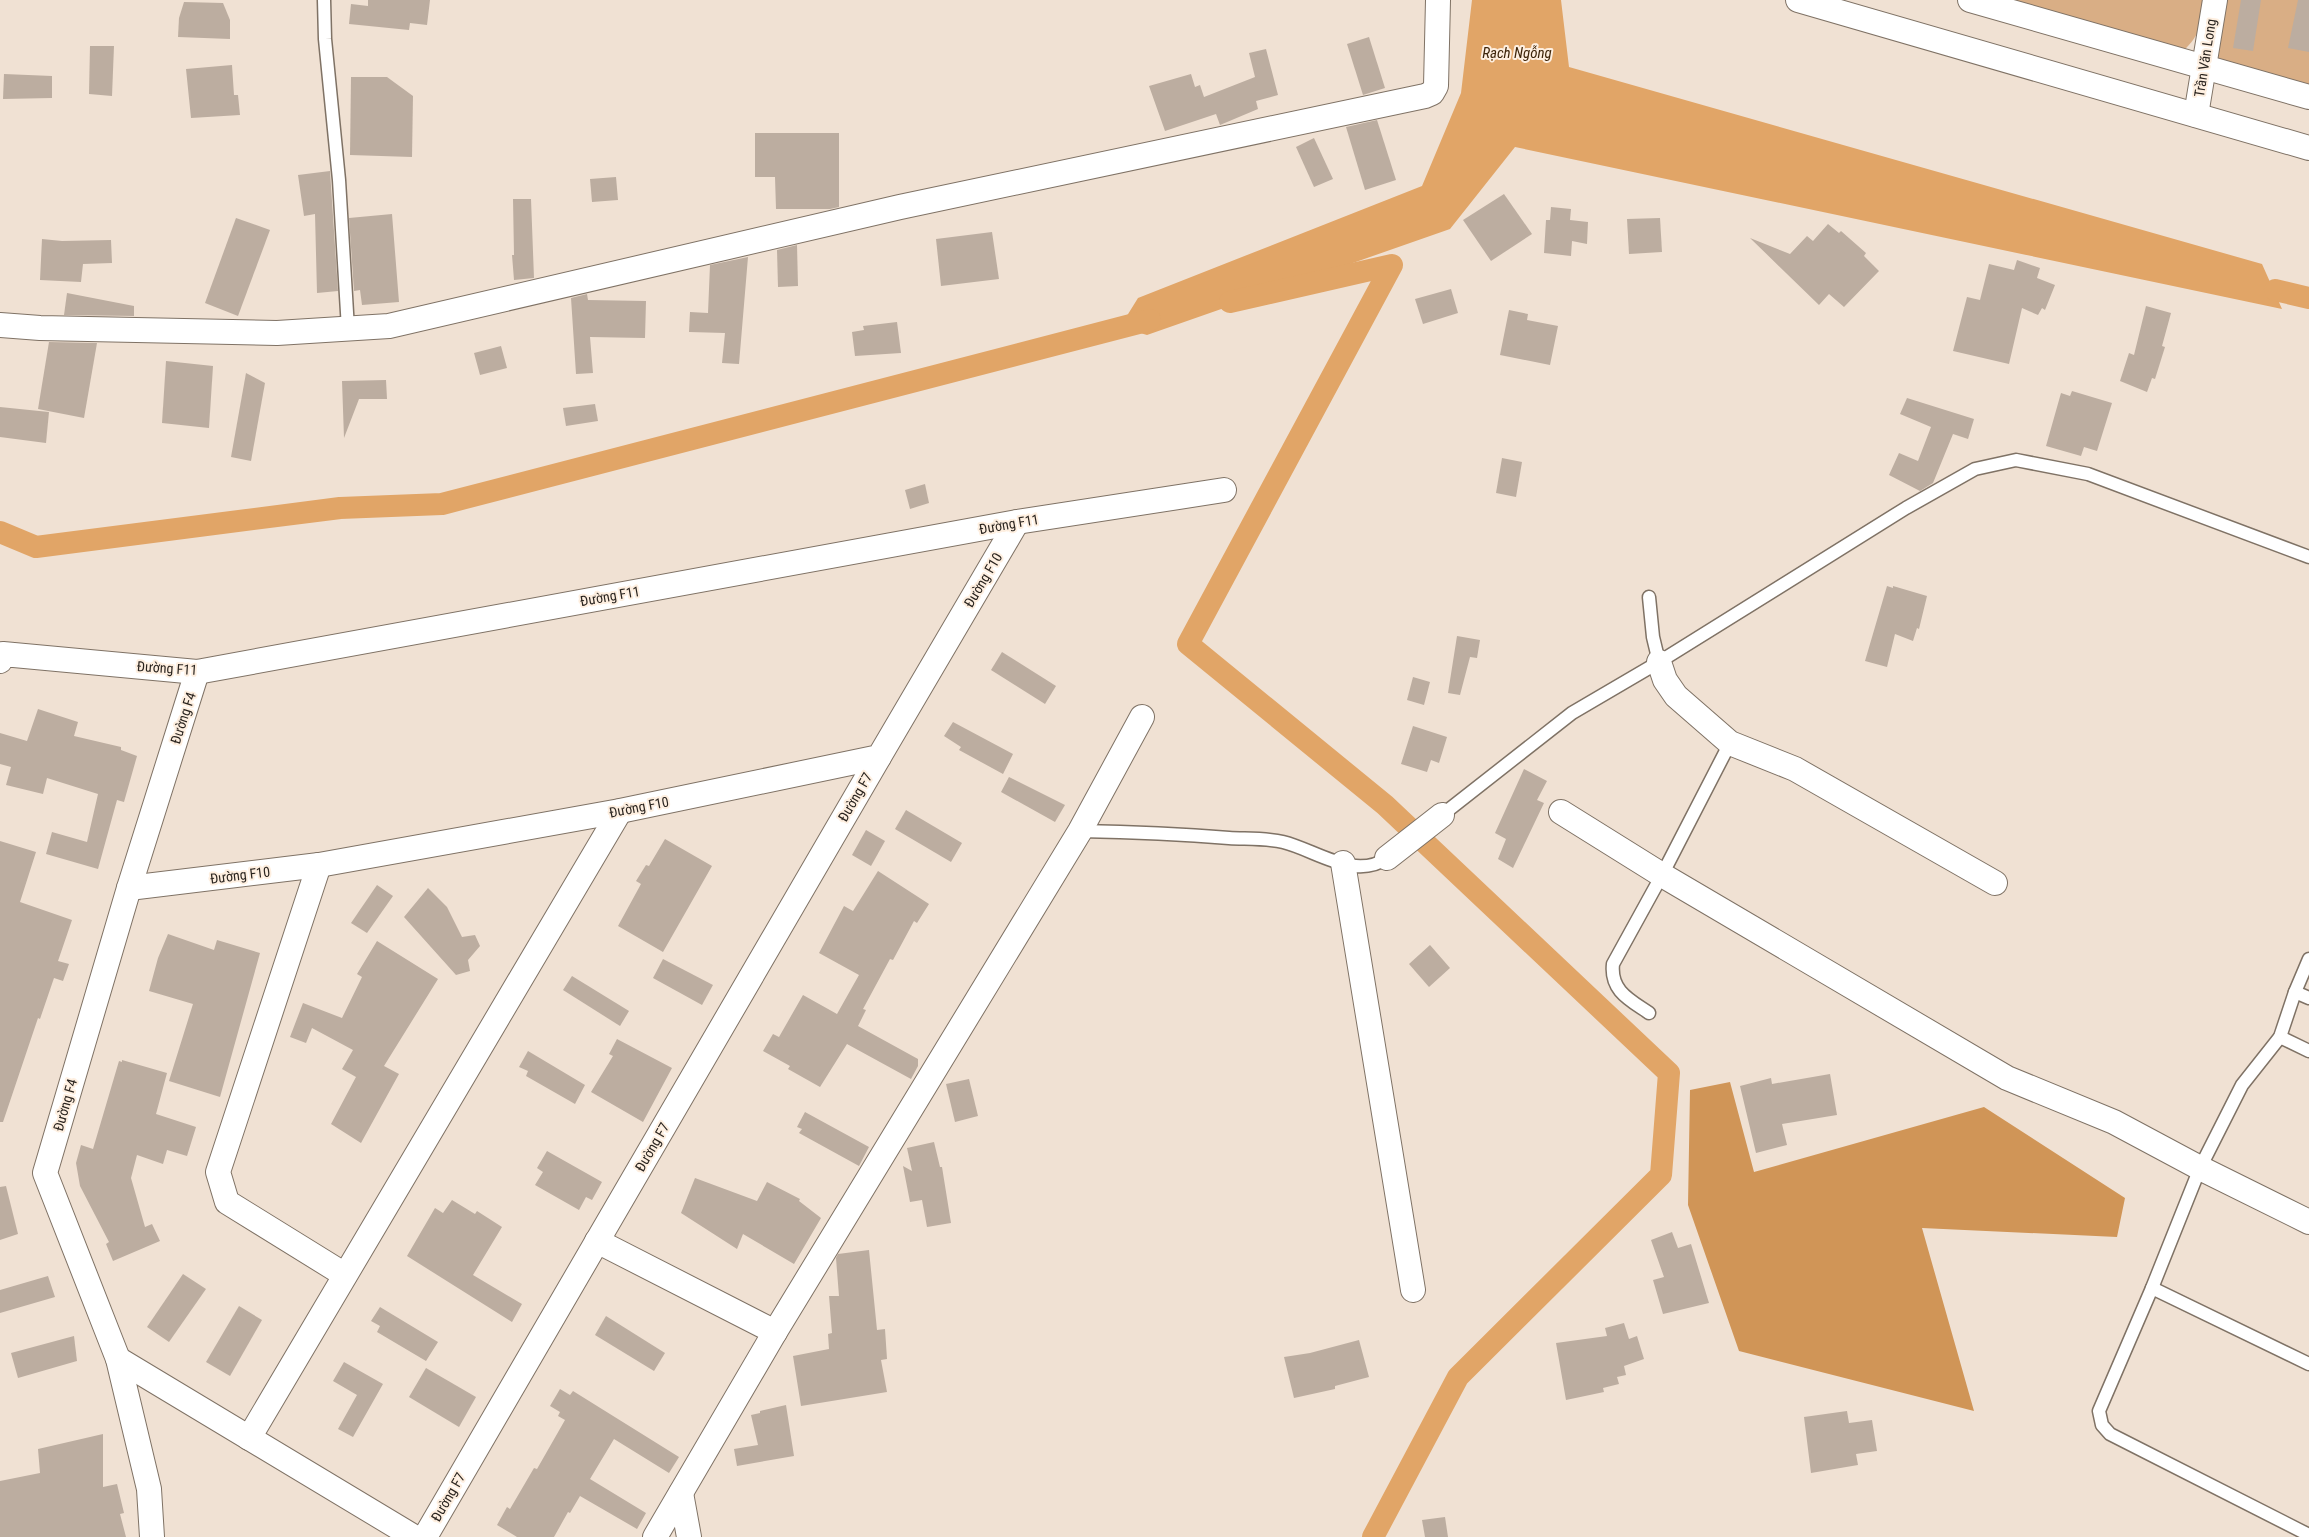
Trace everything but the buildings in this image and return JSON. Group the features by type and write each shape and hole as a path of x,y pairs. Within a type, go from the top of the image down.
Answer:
{"street":[{"path":"0,325 40,328 277,332 389,326 900,207 1425,96 1432,93 1436,86 1438,0"},
{"path":"1798,0 1825,4 2309,148"},
{"path":"1970,0 2309,97"},
{"name":"Trần Văn Long","path":"2196,115 2215,0"},
{"name":"Đường F11","path":"0,661 3,654 197,672 1017,522 1224,490"},
{"name":"Đường F10","path":"129,888 319,865 620,811 879,757 1017,522"},
{"path":"1659,662 1665,680 1676,696 1730,743 1795,769 1995,883"},
{"name":"Đường F4","path":"152,1537 149,1489 118,1359 45,1173 129,888 197,672"},
{"path":"654,1537 775,1332 1080,831 1142,716"},
{"name":"Đường F7","path":"425,1537 879,757"},
{"path":"249,1438 620,811"},
{"path":"1561,812 1662,875 2007,1078 2114,1122 2200,1168 2309,1222"},
{"path":"1388,858 1442,815"},
{"path":"1343,863 1413,1290"},
{"path":"319,865 218,1172 227,1202 345,1275"},
{"path":"597,1241 775,1332"},
{"path":"118,1359 414,1537"},
{"path":"681,1493 689,1537"}],"lane":[{"path":"324,0 324,39 340,180 348,329"},
{"path":"1442,815 1572,713 1659,662 1943,486 1976,469 2016,460 2088,474 2309,557"},
{"path":"1649,597 1653,637 1659,662"},
{"path":"1649,1013 1622,995 1615,985 1612,973 1613,964 1662,875 1730,743"},
{"path":"1080,831 1151,832 1282,842 1343,863 1365,868 1377,865 1388,858"},
{"path":"2309,959 2295,992 2280,1037 2242,1085 2200,1168 2152,1288 2099,1411 2102,1425 2110,1434 2309,1535"},
{"path":"2295,992 2309,998"},
{"path":"2280,1037 2309,1051"},
{"path":"2152,1288 2309,1364"}],"shaded area":[{"path":"1999,0 2207,0 2196,36 2180,54"},
{"path":"2221,0 2309,0 2309,89 2209,65"},
{"path":"1730,1082 1754,1172 1984,1107 2125,1198 2117,1237 1922,1228 1974,1411 1739,1351 1688,1205 1690,1090"}],"water":[{"name":"Rạch Ngỗng","path":"1472,0 1561,0 1569,67 2262,264 2282,309 1515,147 1450,229 1147,335 1120,327 1138,298 1422,186 1461,93"}],"waterway":[{"path":"1230,302 1392,265 1188,644 1385,805 1669,1073 1661,1175 1458,1377 1373,1537"},
{"path":"2275,290 2309,298"},
{"path":"0,532 36,547 340,508 442,504 1150,320"}]}
